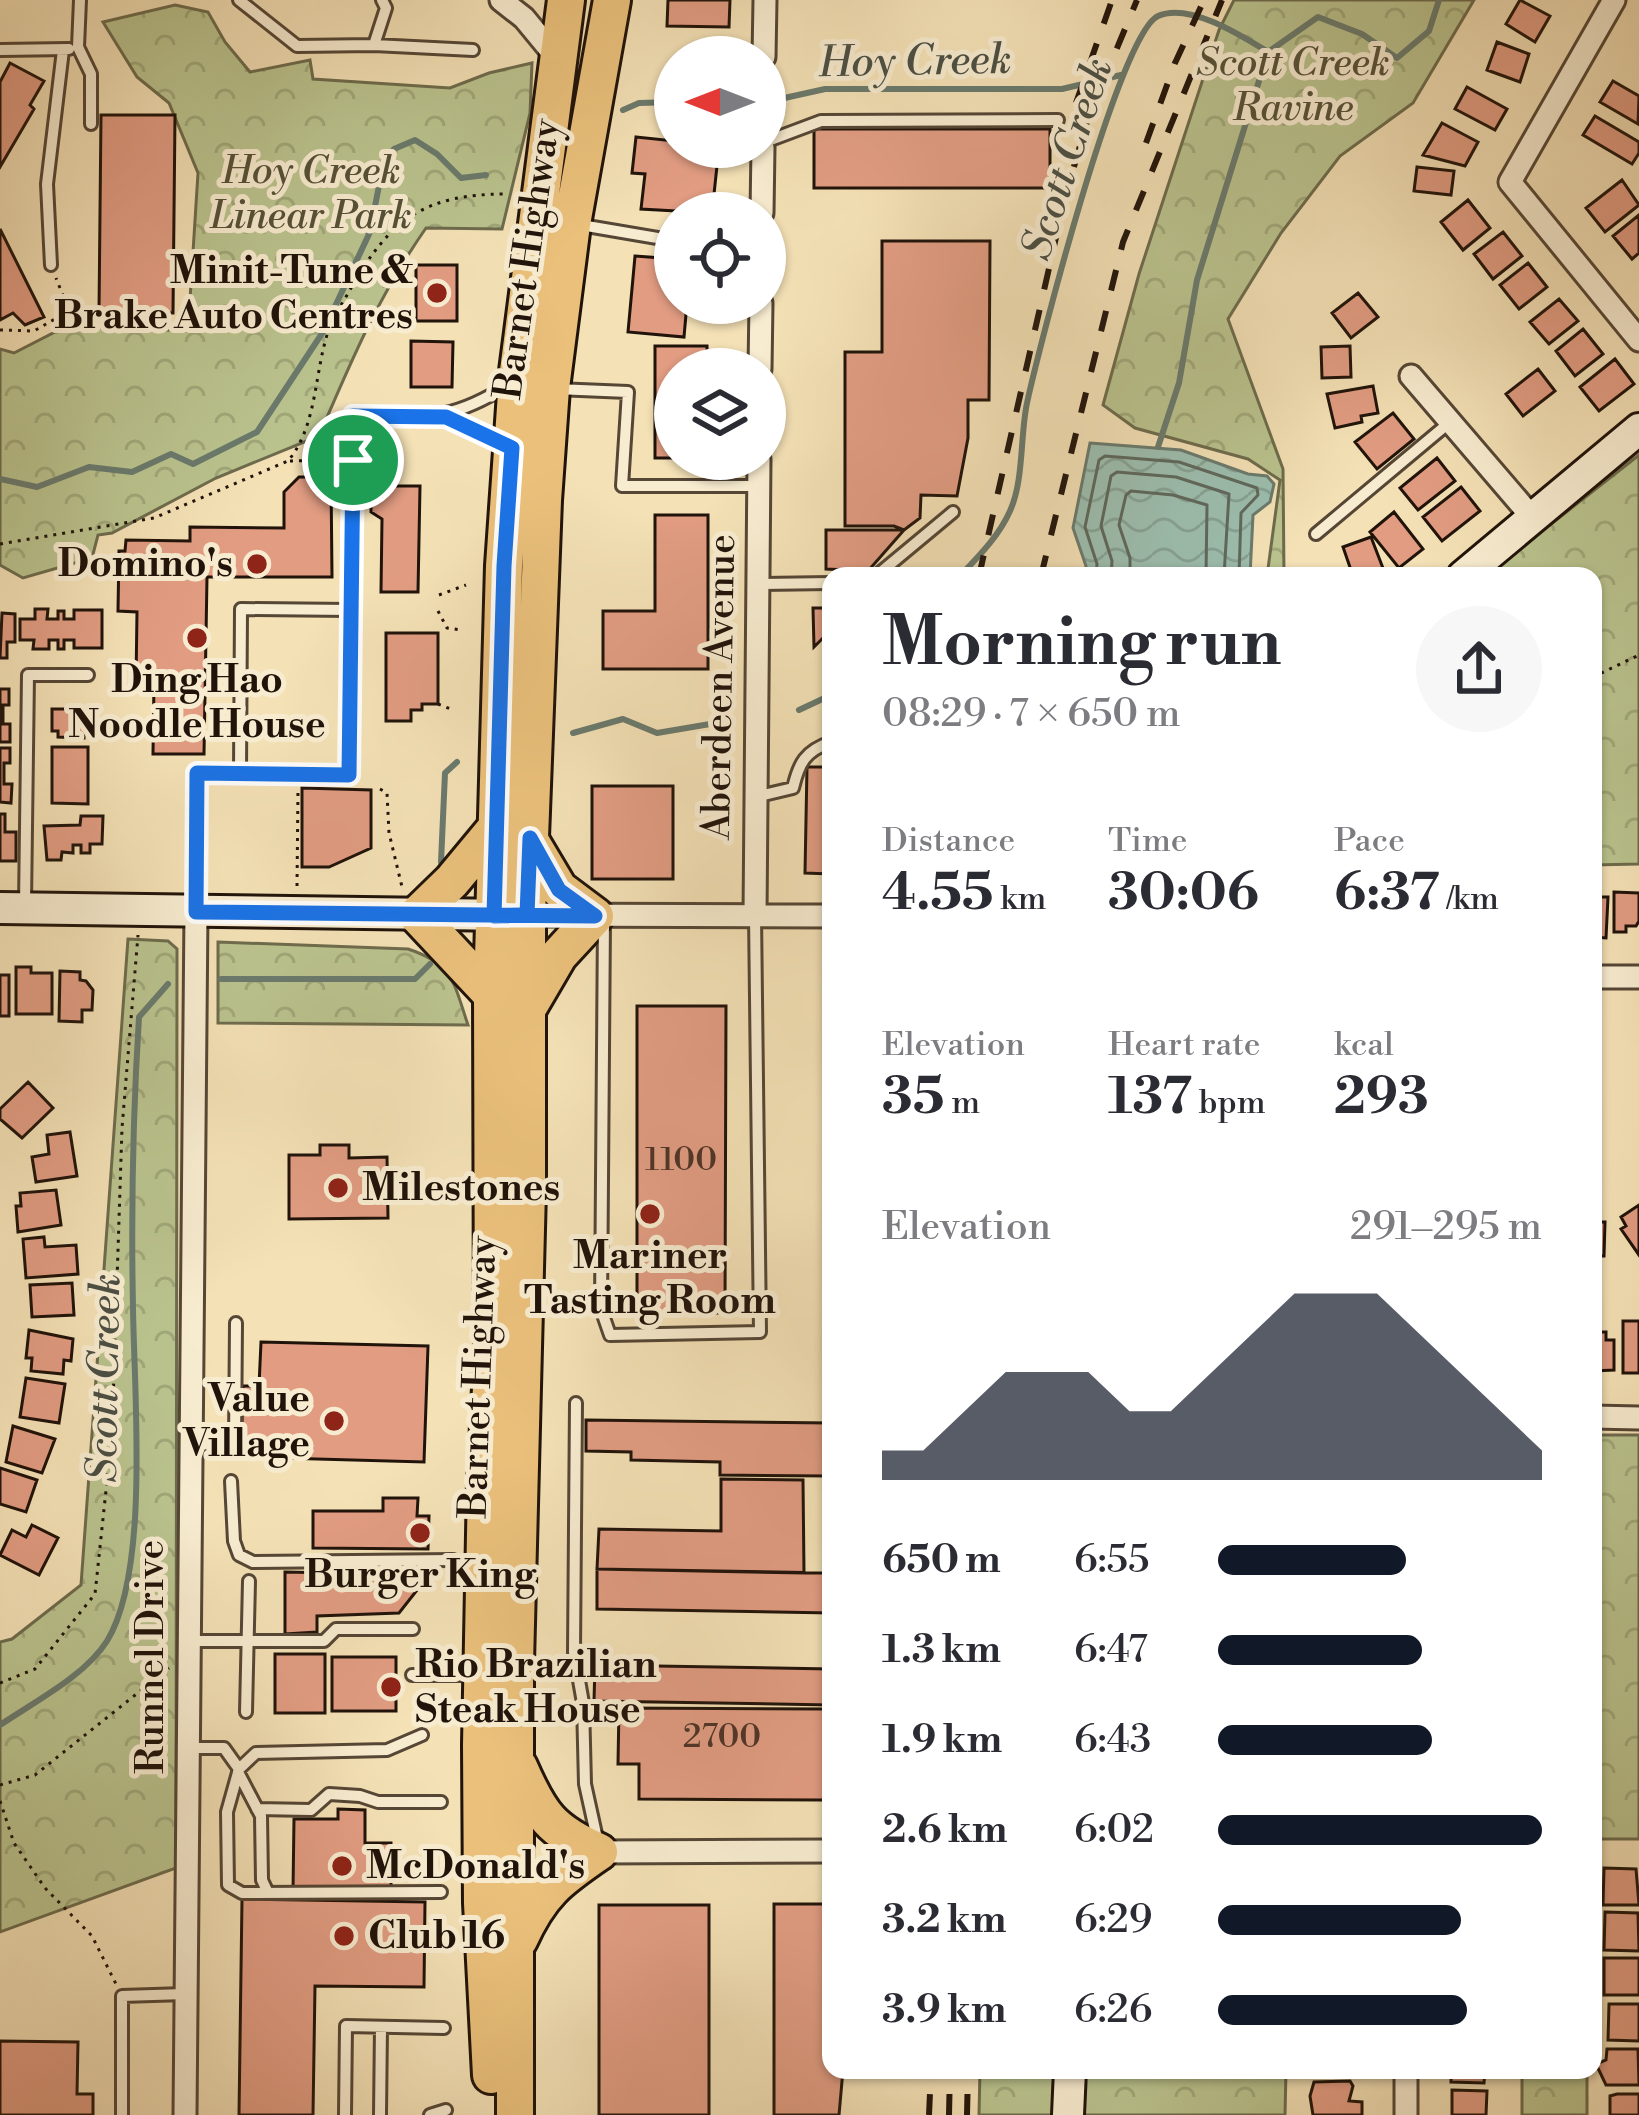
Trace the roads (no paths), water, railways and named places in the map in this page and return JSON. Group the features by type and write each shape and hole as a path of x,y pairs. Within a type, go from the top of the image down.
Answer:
{"main road":[{"name":"Barnet Highway","path":"490,2115 481,1824 493,1350 492,995 510,915 534,384 557,58 566,0"},
{"name":"Barnet Highway","path":"513,833 504,566 512,448 534,384 572,224 612,0"},
{"path":"492,995 410,901 452,881 513,833 559,890 600,916 559,955 527,1010"},
{"name":"Barnet Highway","path":"510,915 527,1010 515,1758 515,2115"},
{"path":"515,1758 550,1824 567,1838 599,1852"},
{"path":"481,1824 515,1850 599,1852"},
{"path":"515,1949 532,1910 549,1888 599,1852"}],"street":[{"path":"501,0 524,18 557,58"},
{"path":"764,36 765,0"},
{"path":"1614,0 1510,182 1639,340"},
{"path":"1411,376 1531,516"},
{"path":"1473,567 1639,429"},
{"name":"Aberdeen Avenue","path":"755,915 758,480"},
{"path":"13,908 196,912 410,901 510,915 822,916"},
{"name":"Runnel Drive","path":"185,2115 196,912"},
{"path":"1602,977 1639,977"},
{"path":"1602,1417 1639,1418"},
{"path":"599,1852 822,1851"},
{"path":"1067,2115 1069,2079"},
{"path":"1406,2079 1406,2115"}],"lane":[{"path":"80,0 79,47 91,74 91,124"},
{"path":"239,0 297,46 473,50"},
{"path":"374,45 386,8 382,0"},
{"path":"0,50 79,47"},
{"path":"51,265 47,184 63,50"},
{"path":"786,136 820,121 1058,120"},
{"path":"572,224 654,238"},
{"path":"196,912 197,773 349,775 353,416 446,417 534,384 628,392 622,486 758,486"},
{"path":"446,417 512,448"},
{"path":"1316,534 1450,422"},
{"path":"887,567 953,512"},
{"path":"757,584 822,584"},
{"path":"240,773 241,609 351,610"},
{"path":"13,908 28,675 88,675"},
{"path":"755,797 793,788 799,763 822,745"},
{"path":"600,916 601,1309 610,1335 760,1332 755,915"},
{"path":"189,1444 235,1445 236,1323"},
{"path":"576,1403 574,1652 583,1703 585,1784 599,1852"},
{"path":"231,1481 234,1541 239,1555 253,1562 453,1560"},
{"path":"246,1712 249,1581"},
{"path":"187,1648 247,1641 324,1641 336,1629 413,1629"},
{"path":"412,1675 482,1675"},
{"path":"422,1735 387,1750 256,1753 238,1770 227,1812 229,1885 242,1893 441,1892"},
{"path":"186,1748 224,1748 238,1770 261,1816 262,1880 268,1893"},
{"path":"257,1809 311,1810 329,1794 379,1802 441,1802"},
{"path":"122,2115 122,1996 185,1994"},
{"path":"345,2115 346,2026 444,2027"},
{"path":"380,2115 381,2027"},
{"path":"430,2115 446,2110"}],"water":[{"path":"1090,443 1181,450 1267,476 1274,484 1270,502 1253,515 1250,567 1086,567 1073,528"}],"waterway":[{"name":"Scott Creek","path":"1268,52 1318,17 1362,34 1397,58 1429,31 1439,0"},
{"name":"Scott Creek","path":"968,567 994,537 1014,499 1027,403 1063,261 1103,132 1142,36 1158,16 1185,13 1215,23 1268,52"},
{"path":"1158,447 1179,383 1197,280 1268,52"},
{"name":"Hoy Creek","path":"786,98 825,89 1062,89 1121,75"},
{"name":"Hoy Creek","path":"623,110 654,103"},
{"name":"Hoy Creek","path":"0,479 37,487 89,467 132,472 171,454 193,464 257,432 323,332 370,232 383,165 394,149 415,140 461,178 486,175"},
{"name":"Scott Creek","path":"799,710 822,699"},
{"name":"Scott Creek","path":"573,733 623,719 657,733 716,723"},
{"name":"Scott Creek","path":"441,862 445,773 457,762"},
{"name":"Scott Creek","path":"221,979 415,979 430,964"},
{"name":"Scott Creek","path":"0,1725 86,1666 107,1641 121,1610 136,1480 132,1199 139,1017 168,984"}],"railway":[{"path":"1076,103 1112,0"},
{"path":"981,567 1065,198 1088,118 1137,0"},
{"path":"1146,143 1204,0"},
{"path":"1043,567 1123,242 1222,0"},
{"path":"929,2115 931,2079"},
{"path":"949,2115 950,2079"},
{"path":"967,2115 968,2079"}],"place":[{"name":"Minit-Tune & Brake Auto Centres","path":"437,293"},
{"name":"Domino's","path":"257,564"},
{"name":"Ding Hao Noodle House","path":"197,638"},
{"name":"Milestones","path":"338,1188"},
{"name":"Mariner Tasting Room","path":"650,1214"},
{"name":"Value Village","path":"334,1421"},
{"name":"Burger King","path":"420,1533"},
{"name":"Rio Brazilian Steak House","path":"391,1687"},
{"name":"McDonald's","path":"342,1866"},
{"name":"Club 16","path":"344,1936"}],"park label":[{"name":"Scott Creek Ravine","path":"1293,86"},
{"name":"Hoy Creek Linear Park","path":"311,194"}]}
